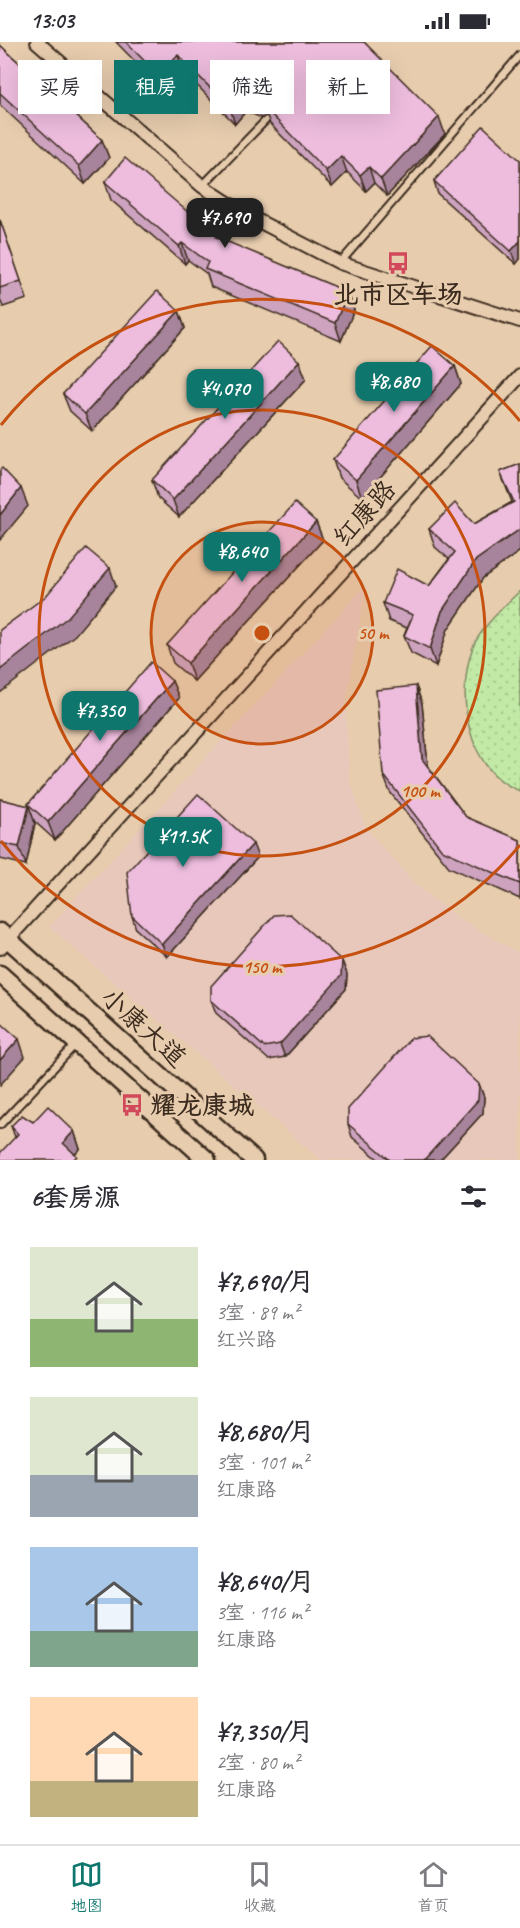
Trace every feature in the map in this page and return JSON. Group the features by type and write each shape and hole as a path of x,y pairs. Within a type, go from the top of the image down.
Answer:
{"main road":[{"name":"小康大道","path":"3,939 254,1160"},
{"path":"0,974 207,1160"}],"street":[{"path":"37,42 202,186 245,214 340,263 520,321"},
{"name":"红康路","path":"3,939 520,376"}],"lane":[{"path":"340,263 520,54"},
{"path":"202,186 266,120"},
{"path":"0,1125 77,1043"}],"shaded area":[{"path":"366,585 346,702 349,778 366,829 417,886 455,916 520,954 520,1160 321,1160 49,927"}],"green space":[{"path":"520,591 520,791 502,781 488,767 477,750 466,709 465,687 468,666 476,640 494,617"}],"building":[{"path":"126,42 364,42 382,60 306,60 306,114 390,114 390,68 439,117 381,179 369,167 360,175 341,156 326,171 271,114 294,114 294,60 210,60 210,88 198,75 198,60 183,60 178,55 173,60 143,60"},
{"path":"0,45 18,62 18,110 0,93"},
{"path":"23,114 74,114 102,140 79,166"},
{"path":"483,126 520,160 520,241 511,251 434,181"},
{"path":"125,158 204,226 206,223 219,233 216,237 348,292 335,323 205,269 208,262 182,243 179,246 105,182"},
{"path":"0,220 21,281 0,288"},
{"path":"157,291 179,311 85,414 63,394"},
{"path":"278,341 299,361 173,500 152,480"},
{"path":"432,346 455,366 356,480 333,460"},
{"path":"520,464 520,529 476,560 442,611 430,649 404,636 413,615 383,603 397,569 429,586 455,552 429,529 455,503 474,524 514,502 500,472"},
{"path":"2,468 21,488 0,515 0,470"},
{"path":"295,503 316,522 188,663 167,645"},
{"path":"86,548 110,568 68,617 0,670 0,630 46,596"},
{"path":"151,662 172,681 48,822 28,804"},
{"path":"416,686 422,759 466,817 520,840 520,884 442,850 383,774 376,690"},
{"path":"198,794 253,844 162,944 132,916 127,872"},
{"path":"0,799 29,806 19,847 0,843"},
{"path":"290,914 342,961 341,976 280,1044 264,1047 211,1000 211,986 274,915"},
{"path":"0,1022 19,1039 0,1060"},
{"path":"427,1036 479,1084 478,1100 424,1160 390,1160 348,1124 348,1109 411,1038"},
{"path":"48,1106 74,1131 63,1143 77,1156 73,1160 0,1160 0,1153 18,1134 11,1126 22,1115 33,1122"}],"place":[{"name":"北市区车场","path":"398,263"},
{"name":"耀龙康城","path":"132,1105"}]}
